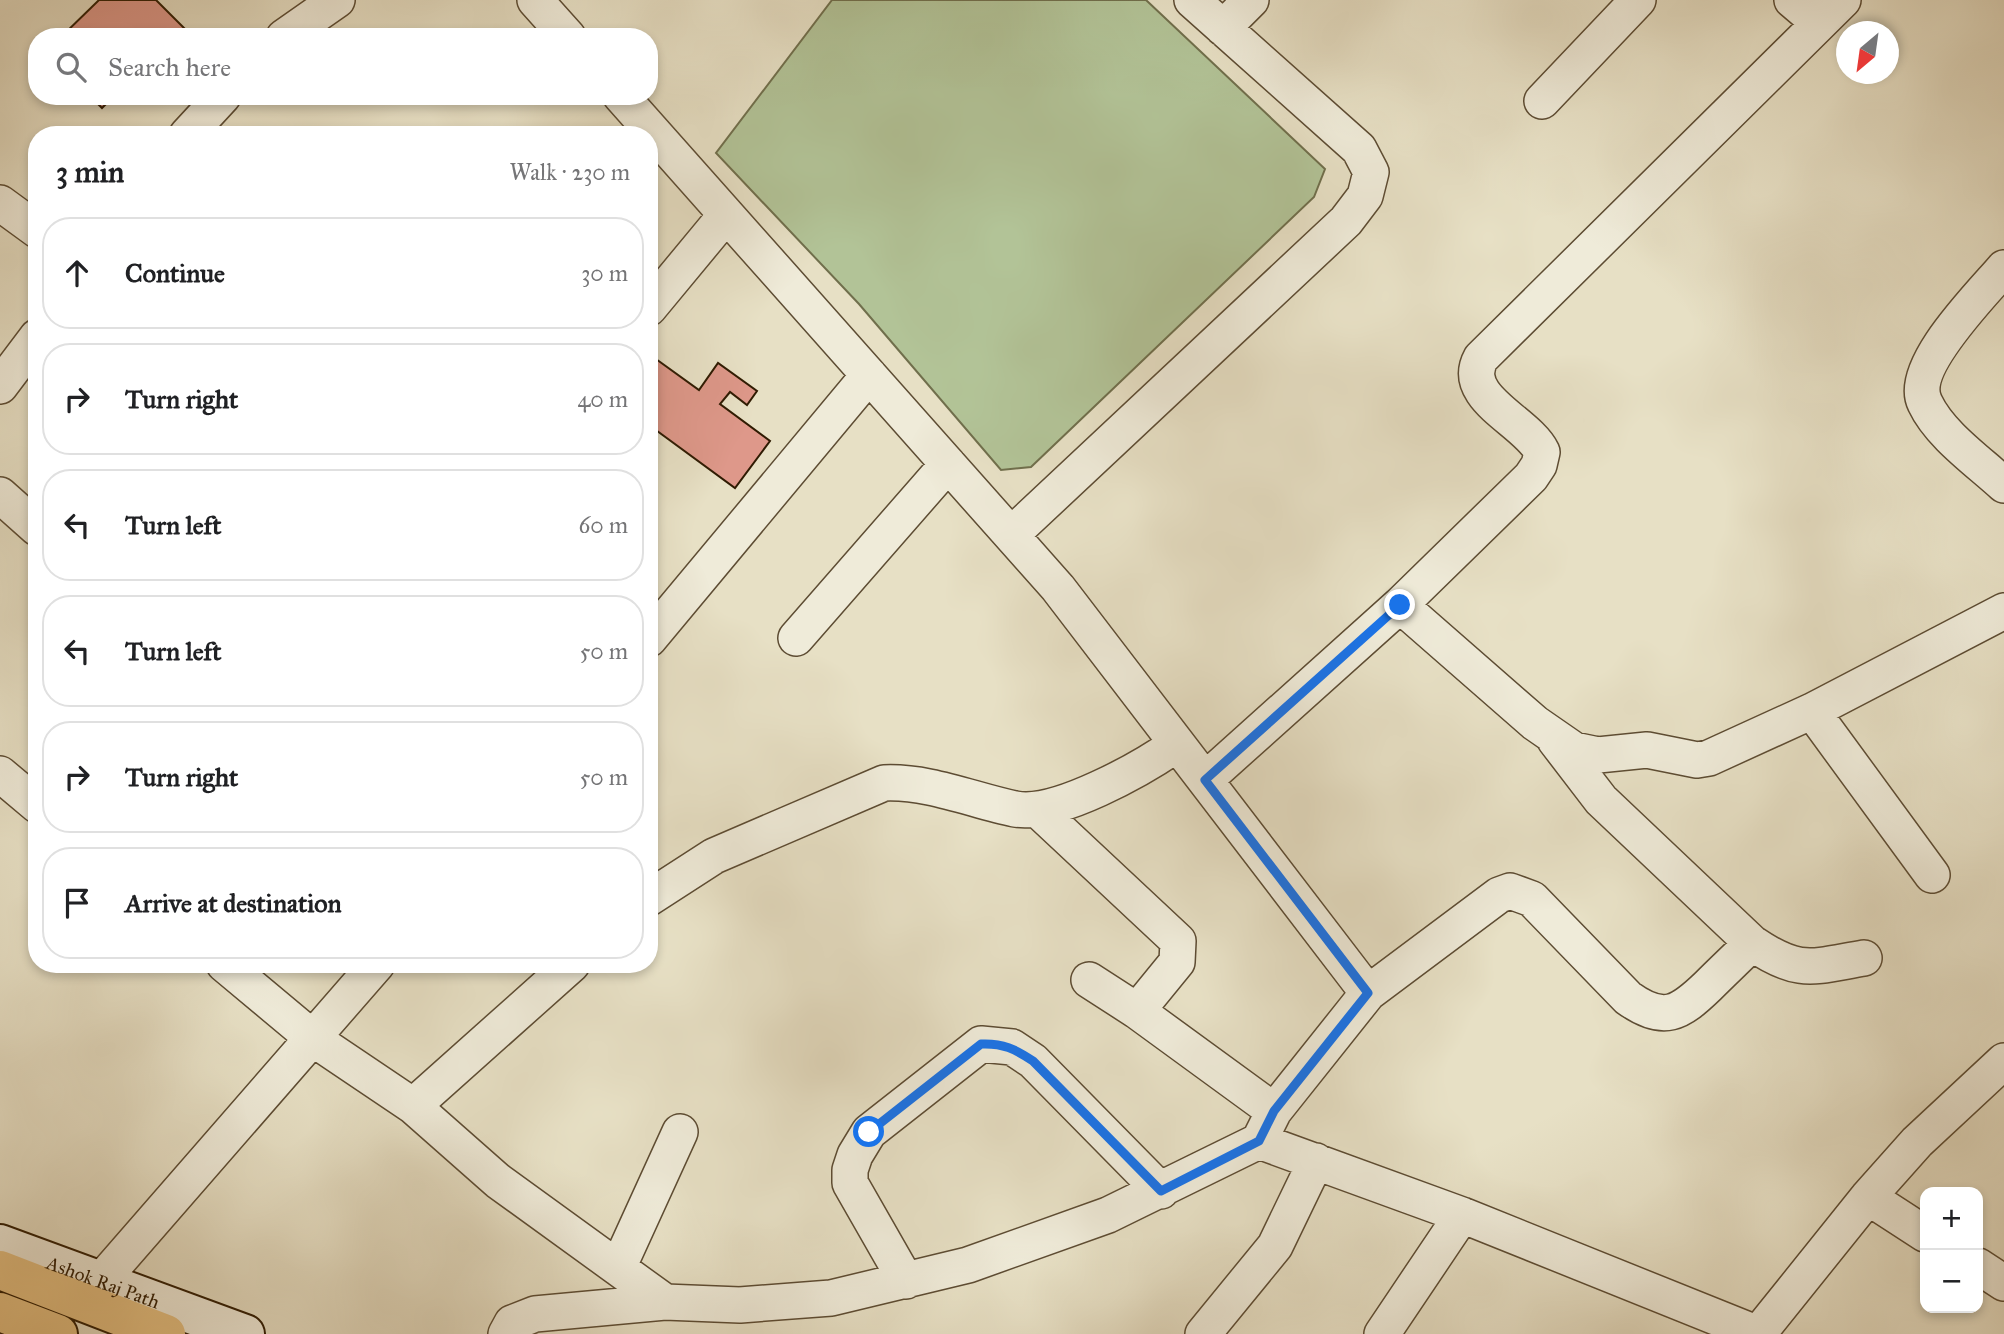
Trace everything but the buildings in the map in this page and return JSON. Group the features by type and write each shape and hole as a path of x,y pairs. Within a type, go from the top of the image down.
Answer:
{"main road":[{"name":"Ashok Raj Path","path":"0,1270 166,1334"},
{"path":"0,1312 58,1334"}],"street":[{"path":"297,28 337,0"},
{"path":"535,0 560,28"},
{"path":"1012,535 1346,221 1364,196 1371,172 1359,149 1192,0"},
{"path":"1223,28 1251,0"},
{"path":"1542,101 1638,0"},
{"path":"1205,780 1400,605 1539,465 1542,452 1536,439 1483,395 1475,381 1475,369 1481,358 1831,11 1792,0"},
{"path":"195,126 215,105"},
{"path":"629,105 647,126"},
{"path":"658,138 1058,588 1368,993"},
{"path":"0,203 28,223"},
{"path":"658,297 726,215"},
{"path":"2004,268 1936,351 1924,377 1923,401 1940,425 2004,485"},
{"path":"0,386 28,349"},
{"path":"658,628 869,375"},
{"path":"796,638 948,464"},
{"path":"0,495 28,520"},
{"path":"1400,605 1555,740 1601,800 1752,943 1779,961 1798,967 1864,958"},
{"path":"1555,740 1574,750 1598,755 1647,750 1697,760 1709,758 1812,710 2004,611"},
{"path":"1812,710 1931,875"},
{"path":"658,892 714,856 884,783 904,782 1018,810 1038,810 1053,807 1131,774 1177,744"},
{"path":"0,774 28,797"},
{"path":"1038,810 1178,941 1177,962 1137,1011"},
{"path":"506,1334 512,1323 535,1314 665,1302 785,1303 831,1298 968,1265 1108,1215 1161,1191 1266,1126 1368,993 1499,895 1510,891 1532,900 1628,998 1643,1009 1657,1013 1672,1013 1687,1006 1752,943"},
{"path":"235,973 315,1040 413,1106 498,1181 665,1302"},
{"path":"100,1282 315,1040 370,973"},
{"path":"413,1106 562,973"},
{"path":"1089,980 1137,1011 1266,1126 1316,1161 1462,1215 1759,1334 1868,1198 1917,1142 2004,1061"},
{"path":"906,1280 850,1183 849,1170 869,1132 981,1044 1012,1047 1033,1061 1161,1191"},
{"path":"618,1268 680,1132"},
{"path":"1203,1334 1275,1246 1316,1161"},
{"path":"1868,1198 1920,1231"},
{"path":"1382,1334 1462,1215"},
{"name":"Ashok Raj Path","path":"0,1244 245,1334"},
{"path":"1983,1269 2004,1283"}],"green space":[{"path":"832,0 1146,0 1325,169 1314,197 1031,467 1001,470 859,304 716,153"}],"route":[{"path":"869,1132 981,1044 994,1043 1012,1047 1033,1061 1161,1191 1259,1141 1274,1111 1368,993 1205,780 1400,605"}]}
